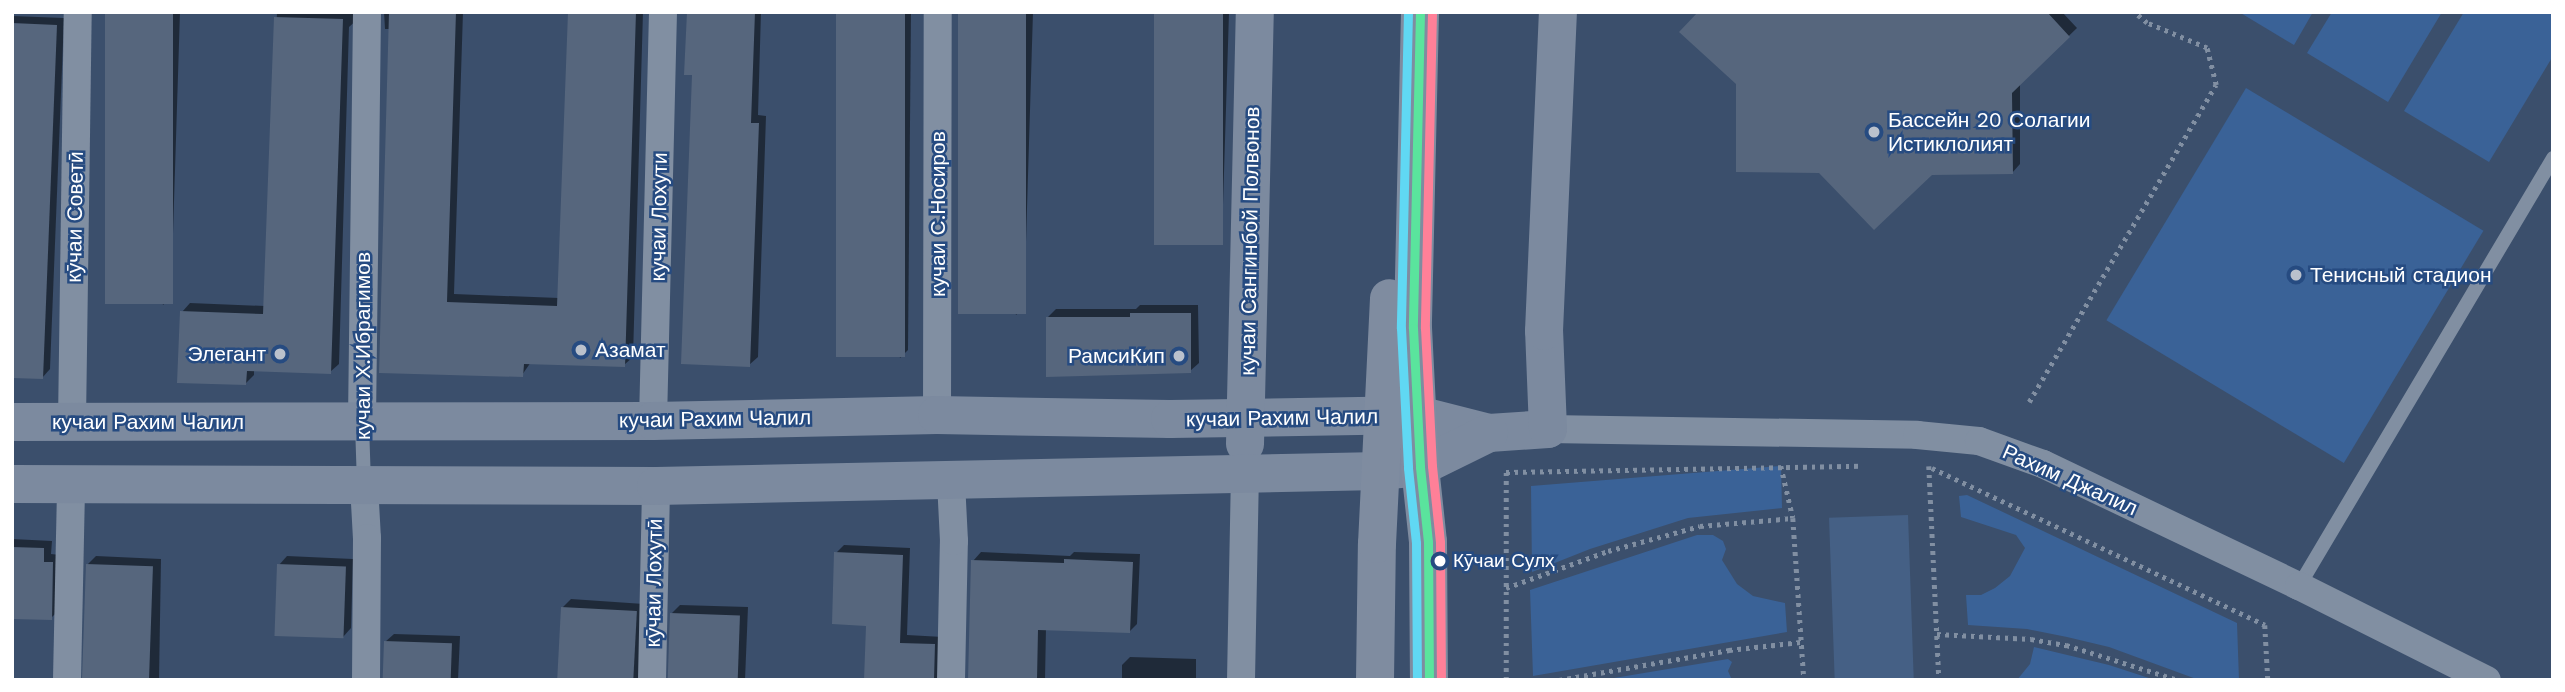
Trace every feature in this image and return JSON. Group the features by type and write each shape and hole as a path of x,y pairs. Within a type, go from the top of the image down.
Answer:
{"main road":[{"name":"кучаи Сангинбой Полвонов","path":"1245,472 1255,12"},
{"path":"1394,12 1389,323 1400,416 1420,467 1428,541 1429,680"},
{"path":"1375,680 1380,471 1400,416 1413,328 1420,12"},
{"path":"1548,429 1544,331 1558,12"},
{"name":"кучаи Рахим Чалил","path":"12,422 653,421 937,415 1246,419 1400,416 1489,433"},
{"name":"Рахим Джалил","path":"1489,433 1548,429"},
{"path":"12,484 656,486 951,482 1245,472 1380,471 1420,467 1489,433"}],"street":[{"name":"кӯчаи Советӣ","path":"72,422 78,12"},
{"name":"кучаи Х.Ибрагимов","path":"362,421 367,12"},
{"name":"кучаи Лохути","path":"653,421 663,12"},
{"name":"кучаи С.Носиров","path":"937,415 938,12"},
{"name":"Рахим Джалил","path":"1548,429 1917,435 1979,441 2043,464 2300,586 2487,680"},
{"name":"кучаи Сангинбой Полвонов","path":"1241,680 1245,472"},
{"path":"951,482 954,541 951,680"},
{"path":"67,680 71,485"},
{"name":"кучаи Х.Ибрагимов","path":"364,485 367,538 366,680"},
{"name":"кӯчаи Лохутӣ","path":"652,680 656,486"}],"lane":[{"path":"2300,586 2553,158"},
{"name":"кучаи Х.Ибрагимов","path":"362,421 364,485"}],"path":[{"path":"2029,402 2216,85 2207,48 2147,23 2134,12"},
{"path":"1781,466 1793,518 1804,680"},
{"path":"1506,680 1506,472 1875,466"},
{"path":"1915,466 1928,466 2265,625 2268,680"},
{"path":"1928,466 1939,680"},
{"path":"1506,589 1608,551 1700,526 1793,518"},
{"path":"1937,634 2031,639 2066,645 2178,680"},
{"path":"1559,680 1729,650 1801,642"}],"shaded area":[{"path":"2239,12 2313,12 2294,45"},
{"path":"2332,12 2442,12 2388,102 2307,53"},
{"path":"2464,12 2553,12 2553,56 2489,162 2404,111"},
{"name":"Тенисный стадион","path":"2246,88 2483,231 2344,463 2106,320"},
{"path":"1781,466 1782,508 1688,518 1590,549 1532,572 1531,486"},
{"path":"1967,495 2237,623 2239,680 2199,680 2109,647 2067,637 2027,629 1968,625 1966,595 1981,595 1995,588 2010,576 2025,548 2016,535 1961,517 1959,496"},
{"path":"1908,515 1914,680 1835,680 1829,518"},
{"path":"1697,535 1713,535 1723,541 1726,549 1722,560 1737,584 1753,596 1785,603 1787,632 1533,676 1530,590"},
{"path":"2034,647 2109,665 2155,680 2017,680 2030,664"},
{"path":"1728,659 1732,662 1728,671 1732,680 1602,680"}],"building":[{"path":"105,12 173,12 173,304 105,304"},
{"path":"389,12 456,12 447,302 557,306 568,12 636,12 625,367 524,364 523,377 379,373"},
{"path":"687,12 755,12 751,123 759,123 750,367 681,364 692,75 684,75"},
{"path":"836,12 905,12 905,357 836,357"},
{"path":"958,12 1026,12 1026,314 958,314"},
{"path":"1154,12 1223,12 1223,245 1154,245"},
{"name":"Бассейн 20 Солагии Истиклолият","path":"1698,12 2047,12 2070,37 2012,93 2013,174 1932,175 1874,230 1819,173 1736,172 1736,84 1679,32"},
{"path":"274,17 343,19 331,374 247,371 246,385 177,383 180,311 263,314"},
{"path":"12,23 57,25 43,379 12,378"},
{"path":"1130,313 1191,313 1191,373 1046,377 1046,317 1130,317"},
{"path":"12,547 44,548 44,562 53,562 52,620 12,619"},
{"path":"834,552 903,555 900,643 935,644 934,680 864,680 866,626 832,624"},
{"path":"1064,559 1133,562 1130,633 1038,630 1037,680 968,680 971,560 1064,563"},
{"path":"86,564 153,566 149,680 82,680"},
{"path":"277,564 346,566 343,638 274,636"},
{"path":"561,607 637,611 633,680 557,679"},
{"path":"670,613 740,615 738,680 668,680"},
{"path":"384,641 452,643 451,680 383,680"}],"transit line":[{"path":"1408,12 1401,328 1408,468 1416,543 1417,680"},
{"path":"1420,12 1413,328 1420,467 1428,542 1429,680"},
{"path":"1432,12 1425,328 1432,466 1440,542 1441,680"}],"place":[{"name":"Бассейн 20 Солагии Истиклолият","path":"1874,132"},
{"name":"Тенисный стадион","path":"2296,275"},
{"name":"Азамат","path":"581,350"},
{"name":"Элегант","path":"280,354"},
{"name":"РамсиКип","path":"1179,356"},
{"name":"Кӯчаи Сулҳ","path":"1440,561"}]}
